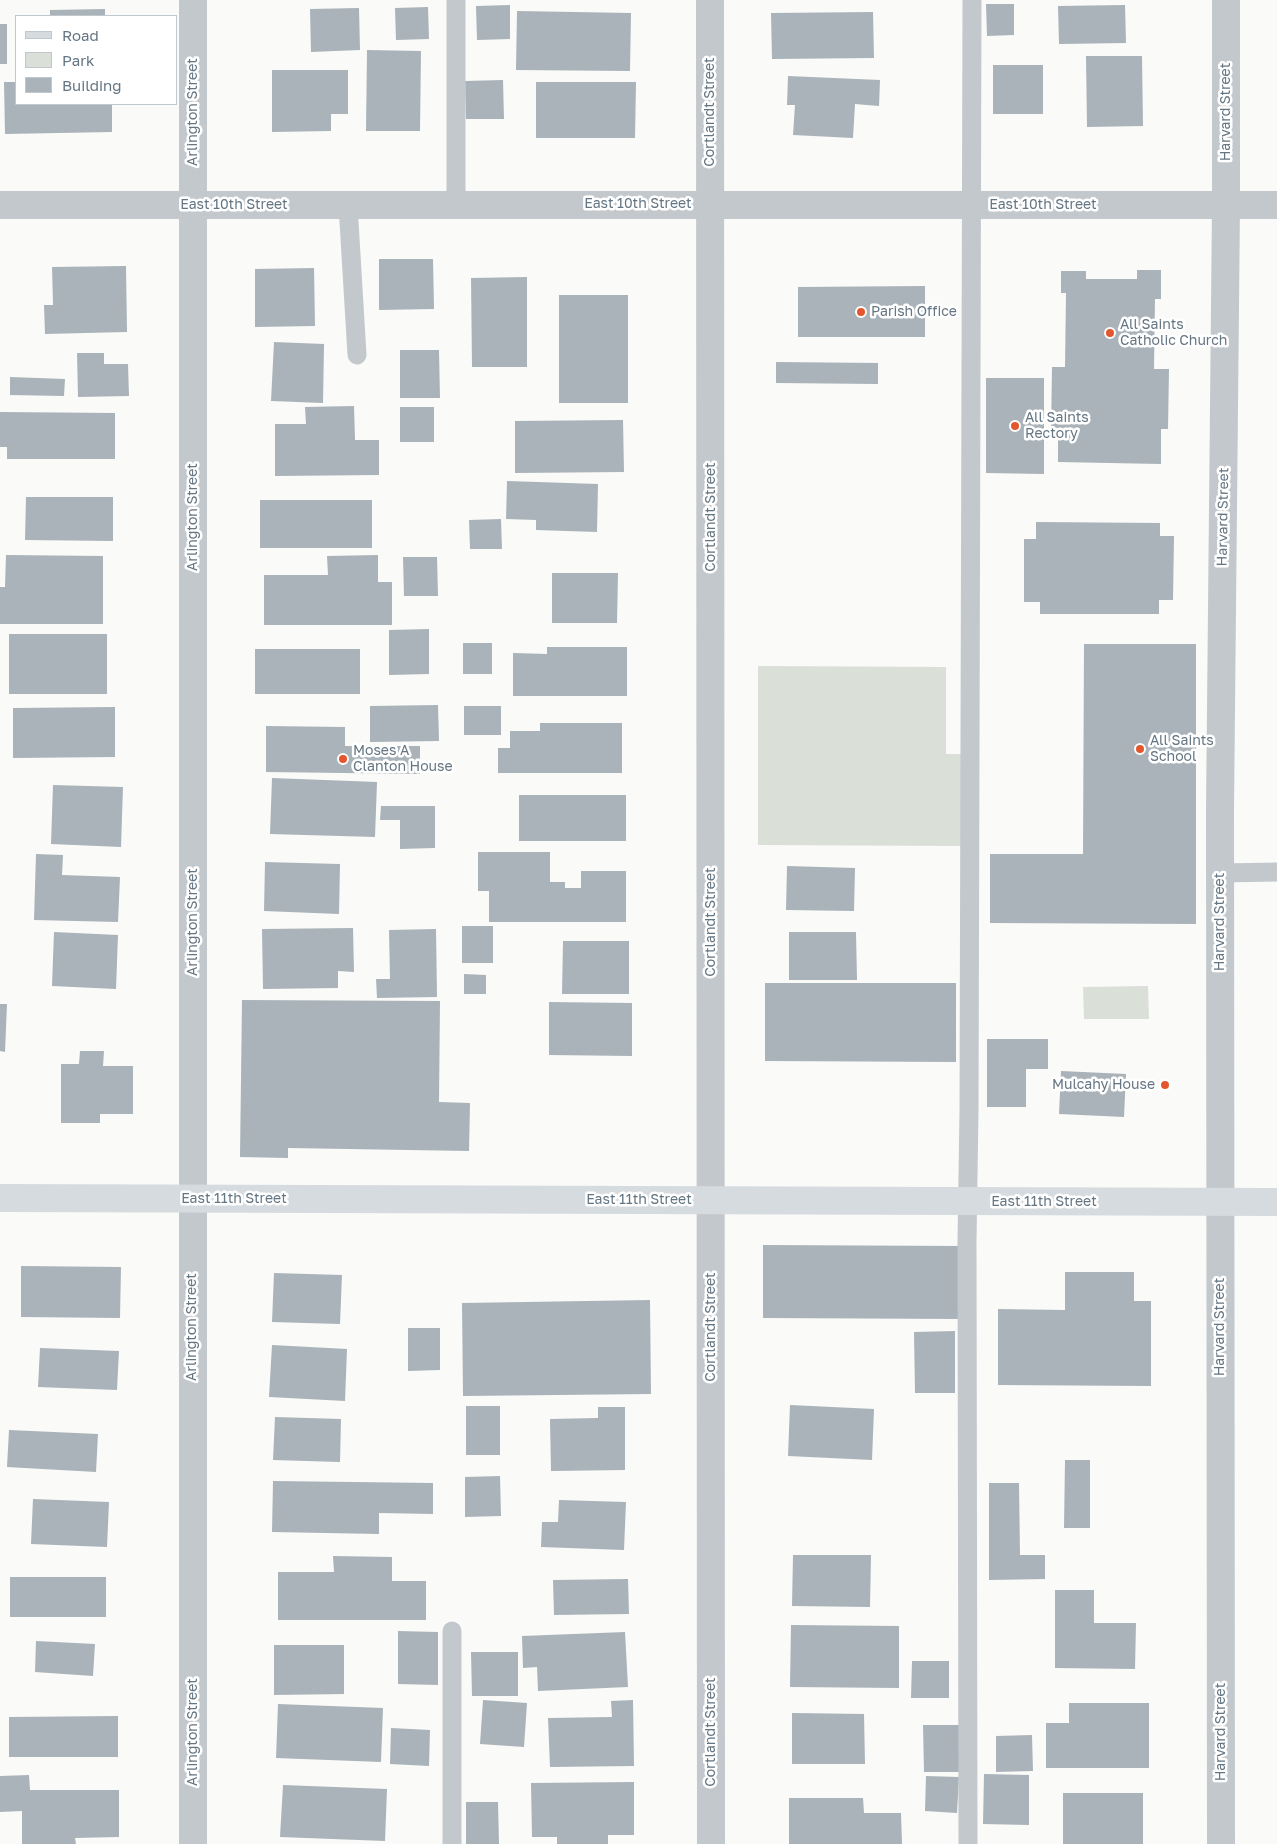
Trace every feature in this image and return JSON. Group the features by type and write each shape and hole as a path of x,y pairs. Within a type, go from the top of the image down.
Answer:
{"main road":[{"name":"East 11th Street","path":"0,1198 1277,1202"}],"street":[{"name":"Arlington Street","path":"193,0 193,1844"},
{"name":"Cortlandt Street","path":"710,0 711,1844"},
{"name":"Harvard Street","path":"1221,1844 1220,873 1226,0"},
{"name":"East 10th Street","path":"0,205 1277,205"}],"lane":[{"path":"456,0 456,204"},
{"path":"968,1844 967,1202 969,1111 972,0"},
{"path":"348,205 357,354"},
{"path":"1220,873 1277,872"},
{"path":"452,1631 452,1844"}],"green space":[{"path":"758,666 946,667 946,754 966,754 965,846 758,845"},
{"path":"1148,986 1149,1019 1084,1019 1083,987"}],"building":[{"path":"986,4 1014,4 1014,35 987,36"},
{"path":"510,5 510,39 477,40 476,6"},
{"path":"1125,5 1126,43 1059,44 1058,6"},
{"path":"428,7 429,39 396,40 395,8"},
{"path":"359,8 360,50 311,52 310,9"},
{"path":"105,9 105,15 50,15 50,10"},
{"path":"517,11 631,13 630,71 516,70"},
{"path":"873,12 874,58 772,59 771,13"},
{"path":"0,24 7,24 7,64 0,64"},
{"path":"367,50 421,51 420,131 366,131"},
{"path":"1086,56 1142,56 1143,126 1087,127"},
{"path":"993,65 1043,65 1043,114 993,114"},
{"path":"272,70 348,70 348,114 331,114 331,131 272,132"},
{"path":"788,76 880,80 879,106 855,104 853,138 793,135 795,105 787,105"},
{"path":"503,80 504,119 466,119 465,81"},
{"path":"4,82 15,82 15,105 112,105 112,132 5,134"},
{"path":"536,82 636,82 635,138 536,138"},
{"path":"379,259 433,259 434,309 379,310"},
{"path":"126,266 127,332 45,334 44,305 53,305 52,267"},
{"path":"314,268 315,326 255,327 255,269"},
{"name":"All Saints Catholic Church","path":"1137,270 1161,270 1161,299 1155,299 1154,369 1169,369 1168,429 1161,429 1161,464 1058,462 1058,432 1051,432 1052,367 1065,367 1066,293 1061,293 1061,271 1086,271 1086,279 1137,279"},
{"path":"527,277 527,367 472,367 471,278"},
{"name":"Parish Office","path":"925,286 925,337 798,337 798,287"},
{"path":"559,295 628,295 628,403 559,403"},
{"path":"274,342 324,344 323,403 271,401"},
{"path":"400,350 439,350 440,398 400,398"},
{"path":"77,353 104,353 104,364 128,364 129,396 78,397"},
{"path":"776,362 878,363 878,384 776,383"},
{"path":"10,377 65,379 64,396 10,395"},
{"name":"All Saints Rectory","path":"986,378 1044,378 1044,474 986,473"},
{"path":"354,406 355,440 379,440 379,475 275,476 275,424 306,424 305,407"},
{"path":"400,407 434,407 434,442 400,442"},
{"path":"0,412 115,413 115,459 7,459 7,447 0,447"},
{"path":"623,420 624,472 515,473 515,421"},
{"path":"507,481 598,484 597,532 536,530 536,520 506,519"},
{"path":"26,497 113,497 113,541 25,540"},
{"path":"260,500 372,500 372,548 260,548"},
{"path":"501,519 502,549 470,549 469,520"},
{"path":"1036,522 1160,523 1160,536 1174,536 1173,600 1159,600 1159,614 1040,614 1040,602 1024,602 1024,539 1036,539"},
{"path":"6,555 103,556 103,624 0,624 0,587 5,587"},
{"path":"378,555 378,582 392,582 392,625 264,625 264,575 328,575 327,556"},
{"path":"403,557 437,557 438,596 404,596"},
{"path":"552,573 618,573 617,623 552,623"},
{"path":"429,629 429,674 389,675 389,630"},
{"path":"9,634 107,634 107,694 9,694"},
{"path":"463,643 492,643 492,674 463,674"},
{"name":"All Saints School","path":"1084,644 1196,644 1196,924 990,923 990,854 1083,854"},
{"path":"547,647 627,647 627,696 513,696 513,653 547,654"},
{"path":"255,649 360,649 360,694 255,694"},
{"path":"438,705 439,741 370,742 370,706"},
{"path":"464,706 501,706 501,735 464,735"},
{"path":"115,707 115,757 13,758 13,708"},
{"path":"540,723 622,723 622,773 498,773 498,748 510,748 510,731 540,731"},
{"name":"Moses A Clanton House","path":"266,726 345,727 345,746 420,746 420,774 266,772"},
{"path":"272,778 377,782 375,837 270,834"},
{"path":"53,785 123,787 121,847 51,844"},
{"path":"519,795 626,795 626,841 519,841"},
{"path":"381,806 435,806 435,848 400,849 400,820 380,820"},
{"path":"478,852 550,852 550,882 565,882 565,888 581,888 581,871 626,871 626,922 489,922 489,891 478,891"},
{"path":"36,854 63,855 62,875 120,877 118,922 34,920"},
{"path":"265,862 340,864 339,914 264,911"},
{"path":"787,866 855,868 854,911 786,910"},
{"path":"462,926 493,926 493,963 462,963"},
{"path":"353,928 354,972 338,971 338,988 263,989 262,929"},
{"path":"436,929 437,997 377,998 376,979 390,979 389,930"},
{"path":"54,932 118,935 116,989 52,986"},
{"path":"789,932 856,932 857,980 789,980"},
{"path":"563,941 629,941 629,994 562,994"},
{"path":"464,974 486,975 486,994 464,994"},
{"path":"765,983 956,983 956,1062 765,1061"},
{"path":"242,1000 440,1001 439,1102 470,1103 469,1151 288,1148 288,1158 240,1157"},
{"path":"549,1002 632,1003 632,1056 549,1055"},
{"path":"0,1004 7,1004 5,1052 0,1051"},
{"path":"987,1039 1048,1039 1048,1069 1026,1069 1026,1107 987,1107"},
{"path":"80,1051 104,1051 103,1066 133,1066 133,1114 100,1114 100,1123 61,1123 61,1064 79,1064"},
{"path":"1061,1071 1126,1074 1124,1117 1059,1114"},
{"path":"763,1245 962,1246 962,1319 763,1318"},
{"path":"21,1266 121,1267 120,1318 21,1317"},
{"path":"1065,1272 1134,1272 1134,1301 1151,1301 1151,1386 998,1385 998,1309 1065,1310"},
{"path":"274,1273 342,1275 340,1324 272,1322"},
{"path":"650,1300 651,1394 463,1396 462,1303"},
{"path":"408,1328 440,1328 440,1370 408,1371"},
{"path":"955,1331 955,1393 915,1393 914,1332"},
{"path":"272,1345 347,1349 345,1401 269,1397"},
{"path":"40,1348 119,1351 117,1390 38,1387"},
{"path":"790,1405 874,1409 872,1460 788,1456"},
{"path":"466,1406 500,1406 500,1455 466,1455"},
{"path":"598,1407 625,1407 625,1470 551,1471 550,1419 598,1418"},
{"path":"275,1417 341,1419 340,1462 273,1460"},
{"path":"9,1430 98,1434 96,1472 7,1467"},
{"path":"1065,1460 1090,1460 1090,1528 1064,1528"},
{"path":"500,1476 501,1516 465,1517 465,1477"},
{"path":"273,1481 433,1483 433,1514 379,1513 379,1534 272,1532"},
{"path":"989,1483 1019,1483 1020,1555 1045,1555 1045,1579 989,1580"},
{"path":"33,1499 109,1502 107,1547 31,1544"},
{"path":"559,1500 626,1502 624,1550 541,1547 542,1522 558,1522"},
{"path":"793,1555 871,1555 870,1607 792,1606"},
{"path":"333,1556 392,1557 392,1581 426,1581 426,1620 278,1620 278,1572 334,1572"},
{"path":"10,1577 106,1577 106,1617 10,1617"},
{"path":"628,1579 629,1614 554,1615 553,1580"},
{"path":"1055,1590 1094,1590 1094,1623 1136,1623 1135,1669 1055,1668"},
{"path":"791,1625 899,1626 899,1688 790,1687"},
{"path":"398,1631 438,1632 438,1685 398,1684"},
{"path":"625,1632 628,1687 538,1691 537,1667 523,1668 522,1636"},
{"path":"36,1641 95,1644 93,1676 35,1672"},
{"path":"274,1645 344,1645 344,1694 274,1695"},
{"path":"471,1652 518,1652 518,1696 472,1696"},
{"path":"912,1661 949,1661 949,1698 911,1698"},
{"path":"483,1700 527,1703 524,1747 480,1744"},
{"path":"633,1700 634,1766 550,1767 548,1718 612,1717 611,1701"},
{"path":"1069,1703 1149,1703 1149,1768 1046,1768 1046,1723 1069,1723"},
{"path":"278,1704 383,1708 381,1762 276,1758"},
{"path":"792,1713 864,1714 865,1764 792,1764"},
{"path":"118,1716 118,1757 9,1757 9,1717"},
{"path":"923,1725 964,1725 964,1772 924,1772"},
{"path":"391,1728 430,1730 429,1766 390,1764"},
{"path":"1032,1735 1033,1771 996,1772 996,1736"},
{"path":"984,1774 1029,1775 1029,1825 983,1824"},
{"path":"29,1775 30,1790 119,1790 119,1837 75,1838 76,1844 22,1844 22,1811 0,1812 0,1776"},
{"path":"926,1776 959,1777 957,1813 925,1811"},
{"path":"634,1782 634,1835 608,1835 608,1844 557,1844 557,1837 532,1837 531,1783"},
{"path":"283,1785 387,1789 385,1841 280,1837"},
{"path":"1063,1793 1143,1793 1143,1844 1063,1844"},
{"path":"789,1798 863,1798 864,1813 901,1813 902,1844 789,1844"},
{"path":"466,1802 498,1802 499,1844 466,1844"}],"place":[{"name":"Parish Office","path":"861,312"},
{"name":"All Saints Catholic Church","path":"1110,333"},
{"name":"All Saints Rectory","path":"1015,426"},
{"name":"All Saints School","path":"1140,749"},
{"name":"Moses A Clanton House","path":"343,759"},
{"name":"Mulcahy House","path":"1165,1085"}]}
